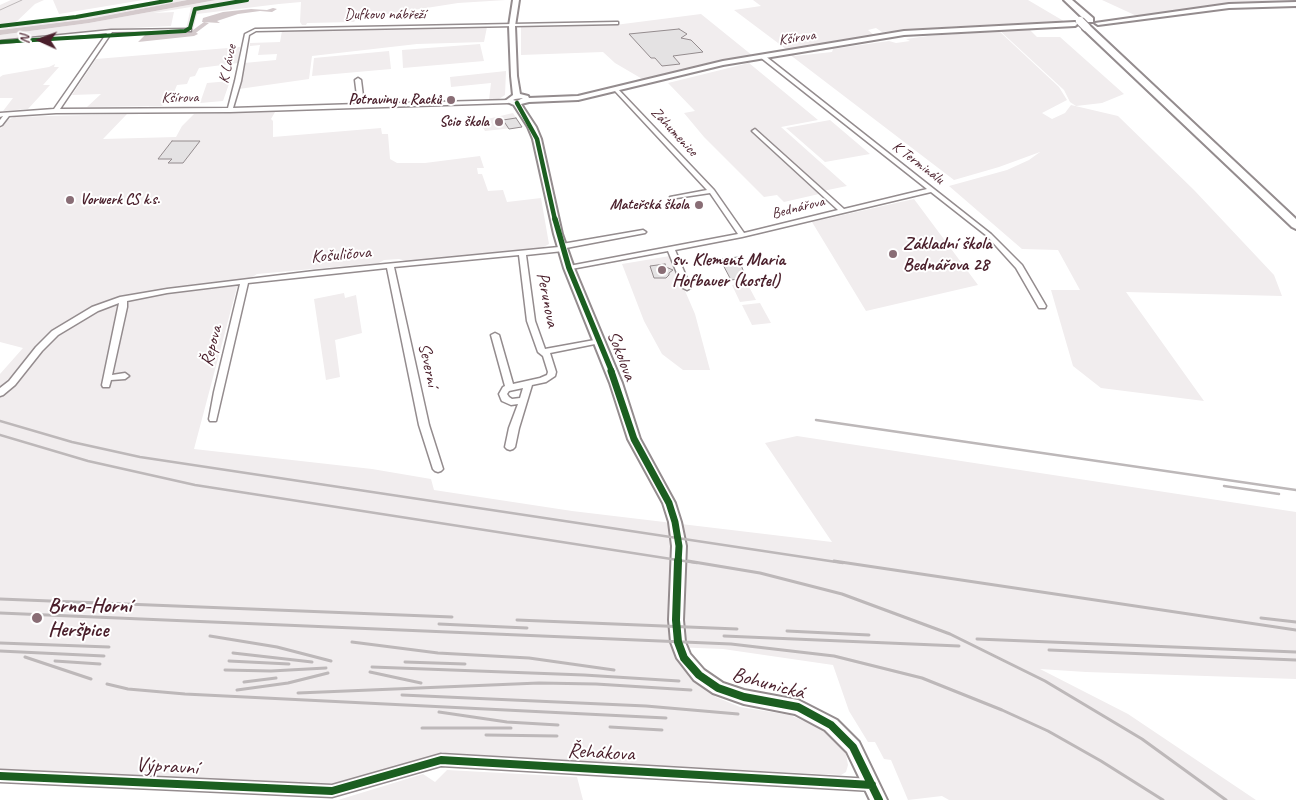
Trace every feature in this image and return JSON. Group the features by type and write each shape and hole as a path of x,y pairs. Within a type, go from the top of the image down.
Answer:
{"highway":[{"path":"1059,0 1296,211"},
{"path":"1068,0 1087,23 1296,225"}],"street":[{"name":"Sokolova","path":"516,0 512,26 517,100 537,139 569,268 600,341 634,439 669,503 675,522 679,546 676,620"},
{"name":"Kšírova","path":"517,100 578,98 723,63 904,33 1087,23 1229,6 1296,4"},
{"name":"Dufkovo nábřeží","path":"257,29 616,23"},
{"name":"K Lávce","path":"230,110 247,34 257,29"},
{"path":"0,42 112,32 189,30"},
{"path":"56,111 112,32"},
{"name":"K Terminálu","path":"762,56 960,212 1004,250 1027,279 1042,306"},
{"path":"358,80 361,106"},
{"name":"Záhumenice","path":"617,90 712,191 742,235"},
{"path":"508,101 517,100"},
{"name":"Kšírova","path":"0,114 56,111 230,110 508,101"},
{"path":"0,124 8,114"},
{"path":"755,131 843,211"},
{"name":"Bednářova","path":"569,268 742,235 931,190"},
{"path":"672,198 712,191"},
{"path":"563,248 643,232"},
{"name":"Košuličova","path":"0,393 12,383 54,333 95,310 123,299 245,281 522,254 563,248"},
{"path":"671,250 687,288"},
{"name":"Perunova","path":"510,388 528,385 552,374 548,355 542,352 531,321 522,254"},
{"name":"Severní","path":"390,266 424,426 438,469"},
{"name":"Řepova","path":"213,419 223,369 245,281"},
{"path":"123,299 123,307 107,382 125,376"},
{"path":"495,335 510,388 503,394 507,401 516,402 524,400"},
{"name":"Perunova","path":"542,352 600,341"},
{"path":"510,447 528,385"},
{"name":"Bohunická","path":"676,620 678,642 681,650 699,675 718,688 730,693 788,704 821,718 853,747 876,793"},
{"name":"Řehákova","path":"332,791 441,760 876,793"},
{"name":"Výpravní","path":"0,776 332,791"}],"shaded area":[{"path":"11,0 44,0 35,4 14,24 75,17 172,0 187,0 89,19 0,30 0,5"},
{"path":"53,0 143,0 59,14"},
{"path":"187,0 216,0 89,23 0,35 0,30 89,19"},
{"path":"216,0 506,0 458,3 356,19 354,22 307,23 306,25 302,25 300,22 301,2 279,4 197,14 193,30 187,31 190,29 186,29 191,7 153,13 174,12 171,26 112,29 26,39 0,40 0,35 89,23"},
{"path":"753,0 1028,0 1067,23 961,28 959,26 882,32 876,28 868,30 875,36 786,49 734,10 761,6"},
{"path":"1102,0 1296,0 1296,9 1289,5 1257,3 1201,8 1139,17"},
{"path":"251,9 267,10 277,9 272,12 260,11 238,14 217,21 220,23 202,22 203,18 223,12"},
{"path":"701,14 753,56 716,62 644,80 615,63 603,52 521,55 521,27 615,25"},
{"path":"487,27 484,42 417,44 312,56 309,79 239,89 244,63 276,60 277,54 258,55 260,45 250,46 250,43 280,42 284,29 374,30"},
{"path":"1028,28 1037,37 1060,37 1124,94 1102,103 1076,106 1070,102 1064,90 998,29"},
{"path":"195,31 198,34 194,36 138,42 145,35"},
{"path":"999,31 1059,87 1067,100 1042,113 1052,119 1065,113 1071,105 1118,116 1194,190 1274,275 1282,296 1126,292 1204,401 1101,388 1073,366 1051,290 1080,290 1058,250 1022,249 949,186 1007,170 1029,160 1040,152 999,167 954,180 789,54 795,56 832,52 833,49 889,41 896,43 910,41 906,39 928,36"},
{"path":"480,44 484,61 403,68 402,50"},
{"path":"240,47 238,63 199,68 195,76 190,77 187,84 177,85 170,102 166,102 162,106 87,107 101,94 72,95 96,59"},
{"path":"389,51 391,69 312,76 314,58"},
{"path":"749,63 818,120 781,127 847,186 823,191 757,130 754,131 819,194 784,202 777,195 764,197 704,137 684,113 695,111 668,83"},
{"path":"55,64 54,67 59,67 43,85 50,85 28,109 3,111 13,98 0,98 0,77 49,67"},
{"path":"506,71 505,95 499,99 489,100 491,83 451,87 450,77"},
{"path":"230,81 223,101 200,103 207,83"},
{"path":"275,112 271,119 273,121 273,137 381,128 382,134 388,134 390,159 397,163 425,163 480,156 484,168 477,168 478,174 482,174 488,191 503,190 507,202 541,198 549,244 542,248 406,261 399,259 384,260 379,263 257,274 237,287 194,449 372,469 431,479 434,490 572,511 832,542 765,443 797,436 1296,512 1296,679 1040,669 1128,714 1256,800 949,800 942,796 908,800 891,760 884,759 875,742 868,742 849,711 833,665 723,649 673,647 689,677 716,697 740,707 790,715 804,721 805,718 823,729 845,749 848,765 846,772 841,775 438,755 328,786 0,770 0,374 23,348 0,342 0,129 8,120 14,117 127,114 103,139 176,137 182,126 194,114"},
{"name":"Scio škola","path":"513,113 522,127 485,131 479,121"},
{"path":"830,120 870,154 825,162 786,128"},
{"name":"Základní škola Bednářova 28","path":"914,199 978,285 866,311 812,222"},
{"path":"670,256 695,314 710,370 683,370 662,354 644,321 622,264"},
{"path":"747,283 756,300 740,302 732,285"},
{"path":"344,293 345,298 356,295 362,333 335,340 340,377 326,380 314,299"},
{"path":"760,303 771,323 752,325 742,305"},
{"path":"447,770 577,777 583,800 338,800 423,774 435,782"}],"building":[{"path":"679,29 687,34 681,38 691,40 703,52 673,56 680,64 662,66 655,58 651,58 629,34"},
{"path":"516,118 522,127 509,129 503,120"},
{"path":"172,141 200,141 183,163 168,163 172,159 158,159"},
{"path":"738,257 746,278 731,280 720,259"},
{"name":"sv. Klement Maria Hofbauer (kostel)","path":"665,264 666,267 673,270 666,278 654,278 650,266"}],"waterway":[{"path":"195,31 206,23"}],"railway":[{"path":"0,10 22,0"},
{"path":"816,420 1296,490"},
{"path":"0,421 72,442 140,457 843,563"},
{"path":"0,435 88,461 195,485 697,563"},
{"path":"1224,486 1279,494"},
{"path":"688,561 760,573 842,594 950,634 1045,681 1142,739 1226,800"},
{"path":"834,561 1296,630"},
{"path":"0,599 452,617"},
{"path":"0,613 731,644 834,656 922,678 1002,710 1048,731 1101,761 1163,800"},
{"path":"1261,618 1296,622"},
{"path":"517,620 737,629"},
{"path":"439,624 527,628"},
{"path":"787,631 869,635"},
{"path":"210,636 277,647 331,661"},
{"path":"724,636 959,646"},
{"path":"977,639 1296,652"},
{"path":"352,642 438,653 529,658 614,670"},
{"path":"0,643 109,647"},
{"path":"1049,650 1296,660"},
{"path":"0,651 104,656"},
{"path":"233,653 312,662"},
{"path":"25,657 91,679"},
{"path":"55,661 100,664"},
{"path":"229,661 289,664"},
{"path":"405,662 465,664"},
{"path":"372,667 584,675 679,681"},
{"path":"225,670 271,671 326,668"},
{"path":"370,672 421,683"},
{"path":"237,690 288,683 328,673"},
{"path":"244,682 276,678"},
{"path":"298,693 539,683 596,684 691,690"},
{"path":"107,684 128,689 185,694 666,718"},
{"path":"402,695 646,706 738,714"},
{"path":"439,712 507,722 558,725"},
{"path":"610,727 662,730"},
{"path":"422,728 511,728"},
{"path":"486,735 557,736"}],"cycle path":[{"path":"0,26 76,17 171,0"},
{"path":"0,42 185,31 190,28 195,9 247,0"},
{"path":"517,103 537,139 558,234 569,268 616,383 634,439 669,503 675,522 679,546 676,620 678,642 684,658 699,675 718,688 744,697 798,707 831,725 853,747 879,800"},
{"path":"0,776 332,791 441,760 872,785"}],"place":[{"name":"Potraviny u Racků","path":"451,100"},
{"name":"Scio škola","path":"499,122"},
{"name":"Vorwerk CS k.s.","path":"70,200"},
{"name":"Mateřská škola","path":"699,205"},
{"name":"Základní škola Bednářova 28","path":"893,254"},
{"name":"sv. Klement Maria Hofbauer (kostel)","path":"662,270"},
{"name":"Brno-Horní Heršpice","path":"37,618"}]}
